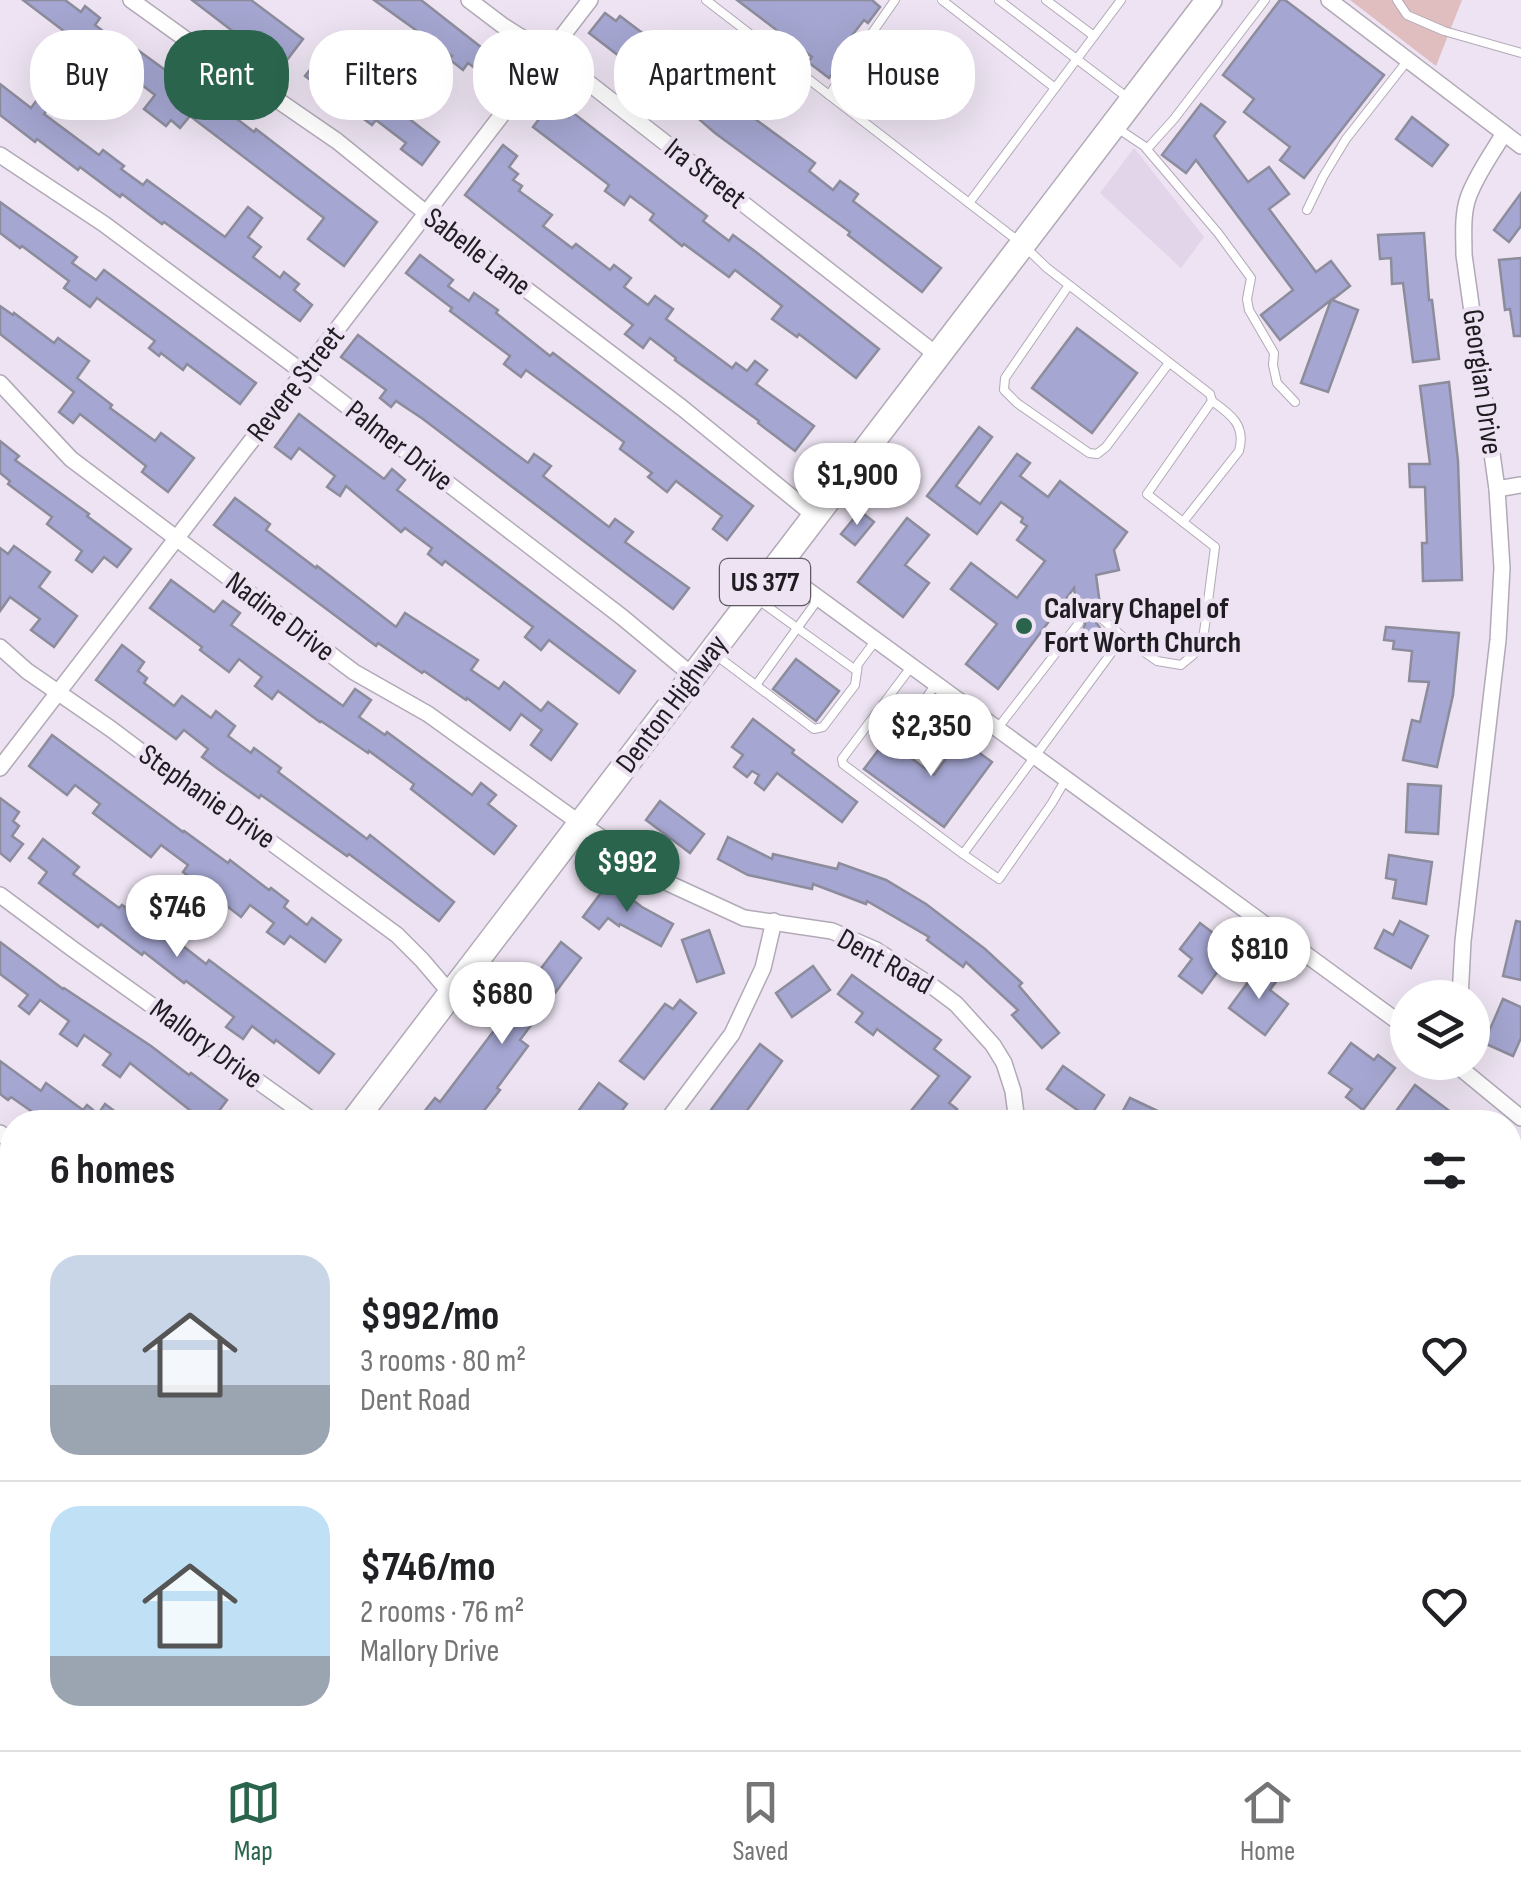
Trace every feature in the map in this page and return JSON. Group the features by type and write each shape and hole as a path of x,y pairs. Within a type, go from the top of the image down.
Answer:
{"main road":[{"name":"Denton Highway","path":"363,1110 1208,0"}],"street":[{"name":"Sabelle Lane","path":"131,0 337,141 682,407 815,516"},
{"name":"Ira Street","path":"468,0 510,30"},
{"name":"Revere Street","path":"567,30 590,0"},
{"path":"1329,0 1521,146"},
{"name":"Ira Street","path":"594,89 937,355"},
{"name":"Revere Street","path":"0,768 498,120"},
{"name":"Georgian Drive","path":"1461,980 1498,640 1502,568 1497,488 1464,255 1464,220 1472,189 1504,134"},
{"name":"Palmer Drive","path":"0,155 104,224 304,374 622,617 693,676"},
{"name":"Nadine Drive","path":"0,383 71,459 176,539 354,672 428,714 581,824"},
{"path":"1497,488 1521,486"},
{"path":"776,567 1390,1016"},
{"name":"Stephanie Drive","path":"0,648 188,788 246,824 397,935 451,994"},
{"name":"Dent Road","path":"581,824 670,884 744,918 832,931 876,950 956,1004 993,1045 1004,1063 1015,1110"},
{"name":"Mallory Drive","path":"0,894 298,1110"},
{"path":"675,1110 732,1034 763,968 774,921"},
{"path":"1475,1080 1511,1110"}],"lane":[{"path":"706,0 1022,244 1229,413 1240,427 1239,451 1183,522"},
{"path":"829,95 895,0"},
{"path":"942,0 1054,88"},
{"path":"999,0 1132,101"},
{"path":"1046,0 1094,36"},
{"path":"968,202 1118,4 1104,0"},
{"path":"1147,149 1264,0"},
{"path":"1397,0 1406,15 1521,54"},
{"path":"1308,210 1346,140 1408,60"},
{"path":"1113,125 1147,149 1251,278 1248,310 1274,353 1277,383 1295,402"},
{"path":"1069,285 1005,378 1004,390 1017,403 1089,453 1097,454 1169,363"},
{"path":"1102,619 1157,661 1180,665 1202,640 1215,547 1147,494 1212,402"},
{"path":"754,597 857,671"},
{"path":"756,685 820,598"},
{"path":"998,729 1079,623"},
{"path":"962,854 1123,636"},
{"path":"712,652 814,729 823,727 855,685 858,664 876,640"},
{"path":"912,666 842,764 868,777 962,854 999,879 1066,779"},
{"path":"892,744 936,684"}],"shaded area":[{"path":"1350,0 1462,0 1436,66"},
{"path":"1134,148 1204,237 1181,268 1100,193"}],"building":[{"path":"23,0 65,0 81,12 85,6 100,18 95,25 102,30 62,30"},
{"path":"192,0 251,0 303,39 289,57 289,30 231,30"},
{"path":"374,0 421,0 473,41 473,67 468,63 463,70 453,62 453,30 416,30"},
{"path":"737,0 872,0 880,7 868,23 864,20 856,30 831,30 829,78 811,64 811,30 776,30"},
{"path":"1280,0 1384,75 1304,178 1280,160 1290,147 1244,112 1254,99 1223,75"},
{"path":"605,13 616,21 620,16 638,30 614,30 614,52 594,37 591,30"},
{"path":"144,54 164,69 164,120 171,120 166,126 144,109 155,95 144,87"},
{"path":"0,84 30,107 30,120 52,120 99,155 103,150 143,185 147,180 225,237 248,207 262,218 248,237 261,247 253,257 280,278 284,272 299,284 294,290 312,305 300,321 164,222 122,194 120,197 80,167 78,170 37,139 35,142 0,115"},
{"path":"1201,104 1225,122 1214,136 1248,182 1269,167 1289,194 1269,209 1316,272 1331,261 1350,286 1332,300 1358,310 1328,392 1301,383 1331,300 1280,340 1261,315 1293,290 1196,160 1186,173 1162,155"},
{"path":"1412,117 1448,145 1432,166 1396,139"},
{"path":"171,120 187,120 180,128"},
{"path":"195,120 238,120 254,132 256,129 377,222 344,266 308,239 324,218"},
{"path":"376,120 411,120 439,142 422,165 401,149 406,143"},
{"path":"538,120 582,120 707,216 703,221 729,241 733,235 879,349 856,378 799,334 797,337 772,319 782,306 735,270 729,277 682,246 650,220 654,214 630,196 624,205 605,191 609,185 533,127"},
{"path":"700,120 756,120 815,163 809,171 833,190 840,181 858,194 853,201 941,268 922,292 848,235 850,232"},
{"path":"503,145 517,156 509,167 518,174 513,180 522,186 519,191 552,215 543,226 572,248 576,244 610,270 614,265 631,278 624,287 648,305 655,296 673,309 666,319 732,368 736,363 747,371 755,361 767,370 756,384 814,426 795,451 650,338 643,348 625,334 633,325 465,195"},
{"path":"1521,193 1521,226 1509,242 1494,230"},
{"path":"0,202 77,257 72,263 96,280 104,270 256,383 240,404 187,364 183,370 161,353 159,356 149,348 155,341 97,298 90,307 64,288 69,281 0,233"},
{"path":"1424,233 1439,359 1413,362 1403,283 1392,284 1391,258 1380,259 1378,235"},
{"path":"420,255 453,280 448,286 469,301 474,293 498,310 496,313 550,356 553,353 753,506 727,540 713,529 722,516 676,481 667,492 648,477 652,473 620,449 624,442 526,370 521,377 504,364 510,356 406,273"},
{"path":"1521,258 1521,336 1514,336 1510,309 1505,310 1499,260"},
{"path":"0,306 54,343 58,338 89,361 77,378 112,405 110,408 155,441 161,433 194,458 168,492 142,472 146,466 80,414 73,423 59,412 74,392 0,334"},
{"path":"1077,328 1137,373 1092,433 1032,388"},
{"path":"358,335 528,463 534,454 551,466 543,476 609,527 615,519 633,532 625,542 689,588 673,609 423,419 396,401 391,407 380,398 386,390 341,357"},
{"path":"1449,382 1458,461 1462,580 1423,581 1422,543 1427,543 1425,487 1410,487 1409,464 1430,464 1420,386"},
{"path":"299,414 384,479 392,469 405,480 397,490 635,671 619,693 549,640 541,650 525,637 533,627 445,561 442,565 428,554 432,548 405,528 401,532 346,486 340,496 327,487 335,476 299,448 291,459 275,447"},
{"path":"979,427 992,437 956,486 980,504 1017,454 1030,463 1020,476 1048,497 1060,481 1127,532 1114,550 1119,570 1096,575 1101,612 1095,621 1104,633 1081,637 1086,621 1078,616 1074,588 998,689 966,664 997,624 951,589 971,563 1017,598 1045,561 1017,540 1027,526 1021,522 1023,518 1001,502 977,534 927,496"},
{"path":"0,441 19,456 15,460 131,549 117,567 104,557 92,572 76,560 82,551 47,524 52,517 8,484 10,481 0,473"},
{"path":"235,498 270,524 266,530 396,627 405,613 478,660 471,670 499,689 504,682 541,711 548,702 577,724 551,760 531,745 542,730 521,714 510,730 424,671 378,643 376,646 214,525"},
{"path":"860,511 874,522 855,545 841,534"},
{"path":"907,518 929,535 905,565 929,583 903,617 858,582"},
{"path":"14,546 50,572 39,587 77,616 54,647 31,630 40,619 10,597 0,611 0,548 8,554"},
{"path":"171,580 214,612 223,601 240,613 231,625 343,706 355,689 371,700 359,717 385,735 387,732 472,795 481,783 496,795 488,804 516,826 494,854 411,789 414,784 369,751 278,691 272,699 255,686 262,677 239,659 229,672 150,608"},
{"path":"1386,627 1459,633 1453,695 1437,767 1403,760 1412,720 1420,722 1429,682 1409,681 1412,651 1393,649 1394,641 1384,640"},
{"path":"122,645 144,662 138,671 147,678 144,683 174,706 182,696 211,718 216,711 235,726 228,736 251,753 254,748 281,768 278,772 367,839 370,835 454,902 439,921 349,854 218,769 202,757 208,749 184,730 176,739 96,680"},
{"path":"796,659 839,691 816,721 773,689"},
{"path":"753,719 857,802 842,822 777,773 764,790 755,783 759,775 752,771 747,777 734,767 743,755 732,747"},
{"path":"52,735 183,832 271,888 288,901 284,907 307,925 312,918 341,940 325,962 290,936 284,944 267,932 274,923 250,905 241,917 183,872 188,865 161,845 151,857 93,813 100,804 75,785 67,795 29,766"},
{"path":"960,739 992,762 944,827 864,769 886,740 888,749 899,749 934,775"},
{"path":"1408,784 1441,786 1438,834 1406,832"},
{"path":"0,798 19,812 13,821 19,826 12,836 23,844 10,861 0,853"},
{"path":"660,801 704,834 690,853 646,820"},
{"path":"728,837 772,859 773,854 837,869 839,863 886,880 926,904 985,949 1022,983 1019,986 1059,1033 1042,1048 1012,1015 1018,1010 966,962 963,967 927,940 929,937 867,901 866,904 813,884 812,889 748,875 718,859"},
{"path":"43,839 79,867 73,874 119,908 122,905 162,935 165,932 206,964 209,960 334,1054 319,1073 252,1026 243,1039 226,1027 234,1017 39,883 47,872 29,858"},
{"path":"1389,855 1432,862 1426,904 1393,898 1396,880 1386,878"},
{"path":"609,882 673,924 661,946 608,918 599,929 583,917"},
{"path":"1400,921 1428,936 1411,968 1375,948 1384,930 1393,935"},
{"path":"1516,921 1521,922 1521,980 1503,976"},
{"path":"1200,923 1234,949 1202,993 1179,976 1192,959 1180,949"},
{"path":"709,930 724,973 697,982 682,940"},
{"path":"0,942 227,1100 220,1110 190,1110 130,1063 120,1077 103,1065 111,1054 84,1035 77,1046 60,1034 69,1021 40,1000 29,1014 19,1006 28,995 0,974"},
{"path":"561,942 581,958 520,1040 528,1046 484,1110 426,1110 435,1098 440,1102"},
{"path":"813,966 830,990 792,1017 776,993"},
{"path":"1260,966 1278,979 1270,990 1288,1004 1265,1035 1229,1008"},
{"path":"852,975 941,1040 934,1049 970,1077 949,1103 956,1110 912,1110 939,1076 877,1029 873,1035 856,1022 863,1013 838,994"},
{"path":"1503,999 1521,1007 1521,1038 1513,1056 1490,1046 1490,1029"},
{"path":"680,1000 696,1013 644,1079 620,1061 665,1004 673,1009"},
{"path":"1351,1043 1374,1060 1378,1055 1390,1064 1390,1075 1363,1110 1346,1097 1352,1089 1329,1073"},
{"path":"760,1044 782,1061 747,1110 711,1110"},
{"path":"0,1061 41,1091 46,1083 83,1110 30,1110 0,1094"},
{"path":"1063,1066 1104,1095 1094,1110 1077,1110 1047,1089"},
{"path":"599,1083 627,1104 622,1110 579,1110"},
{"path":"1415,1085 1448,1110 1397,1110"},
{"path":"1130,1098 1156,1110 1124,1110"}],"place":[{"name":"Calvary Chapel of Fort Worth Church","path":"1024,626"}]}
